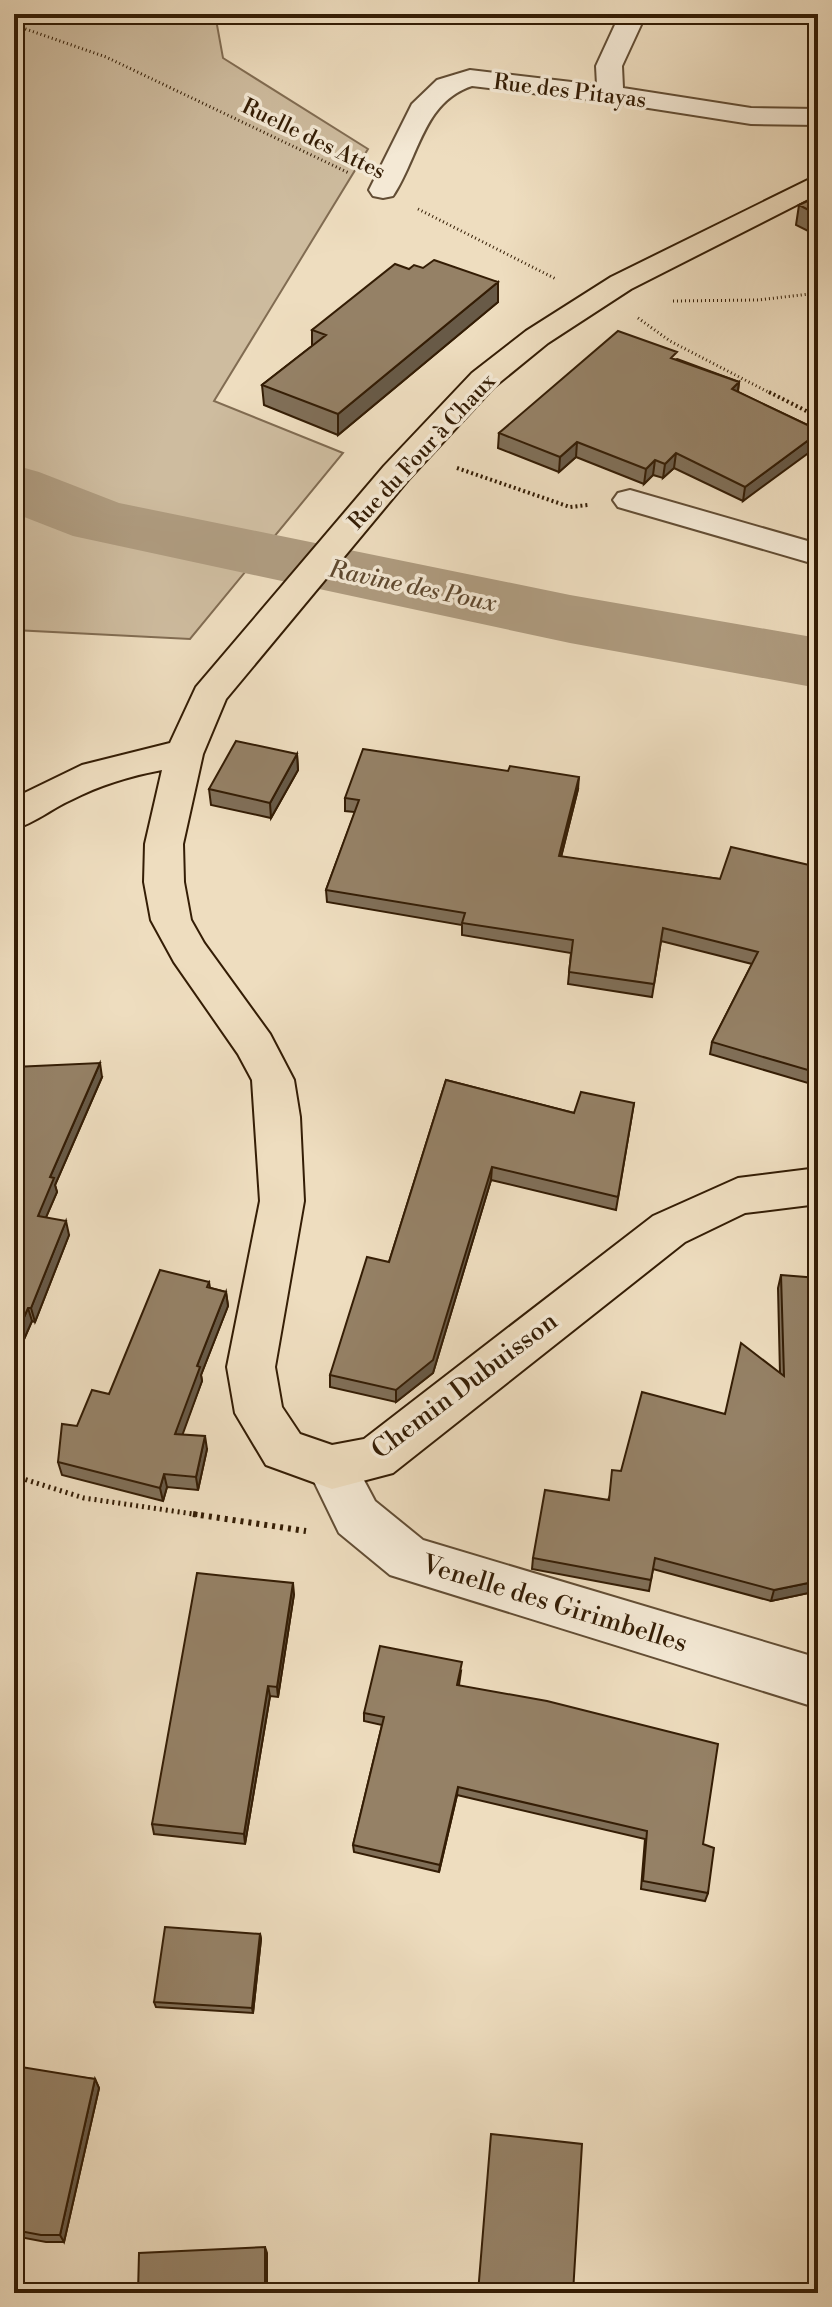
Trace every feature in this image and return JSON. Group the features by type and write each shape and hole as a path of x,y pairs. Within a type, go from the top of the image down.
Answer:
{"main road":[{"name":"Rue du Four à Chaux","path":"184,754 209,695 396,473 483,380 537,337 589,302 818,183"},
{"path":"14,816 97,772 140,759 184,754 164,844 164,882 171,920 188,952 255,1045 273,1080 278,1117 282,1201 251,1367 259,1413 283,1450 332,1467"},
{"name":"Chemin Dubuisson","path":"332,1467 376,1458 669,1229 738,1196 818,1186"}],"street":[{"path":"610,94 609,66 633,14"},
{"name":"Rue des Pitayas","path":"383,190 425,104 438,92 458,81 482,78 751,116 818,117"},
{"path":"630,500 818,555"},
{"name":"Venelle des Girimbelles","path":"332,1467 357,1517 408,1559 818,1683"}],"path":[{"name":"Ruelle des Attes","path":"14,25 106,57 288,141 560,281"},
{"path":"669,301 758,300 818,293"},
{"path":"643,308 632,314 670,341 818,417"},
{"path":"456,467 570,507 630,500"},
{"path":"14,1476 84,1498 390,1544"}],"shaded area":[{"path":"14,14 215,14 223,58 368,149 214,401 343,453 190,639 14,630"}],"building":[{"path":"818,196 818,215 799,205"},
{"path":"434,260 498,282 338,414 262,385 326,335 312,330 395,264 409,269 414,265 423,268"},
{"path":"618,331 677,352 671,358 739,382 732,389 818,430 818,433 745,487 676,453 665,464 655,460 646,469 577,442 560,457 499,433"},
{"path":"236,741 297,754 270,803 209,789"},
{"path":"363,749 508,771 510,766 579,777 559,856 720,879 731,847 818,867 818,1073 712,1042 758,952 663,928 654,984 569,972 573,940 462,923 465,913 326,890 359,800 345,798"},
{"path":"100,1063 50,1177 54,1178 38,1216 66,1221 31,1308 28,1308 14,1340 14,1067"},
{"path":"446,1080 574,1113 581,1092 634,1103 618,1197 492,1167 433,1360 396,1390 330,1375 367,1257 389,1262"},
{"path":"818,1100 818,1140 812,1139"},
{"path":"160,1270 209,1282 207,1287 226,1292 175,1434 205,1436 196,1477 164,1474 160,1488 58,1462 62,1424 77,1426 92,1390 109,1394"},
{"path":"781,1275 818,1278 818,1581 774,1590 655,1558 651,1580 533,1558 545,1490 609,1500 612,1470 621,1471 642,1392 725,1414 741,1343 784,1376"},
{"path":"197,1573 293,1583 277,1687 268,1686 244,1834 152,1824"},
{"path":"380,1646 462,1662 457,1685 547,1701 718,1744 703,1844 714,1848 708,1893 643,1881 647,1831 458,1787 440,1865 353,1845 384,1717 364,1713"},
{"path":"165,1927 260,1934 252,2008 154,2002"},
{"path":"15,2066 95,2079 60,2235 14,2230"},
{"path":"491,2134 582,2144 573,2293 478,2293"},
{"path":"265,2247 265,2288 279,2288 279,2293 138,2293 139,2253"}],"waterway":[{"name":"Ravine des Poux","path":"14,487 99,521 570,619 818,663"}]}
